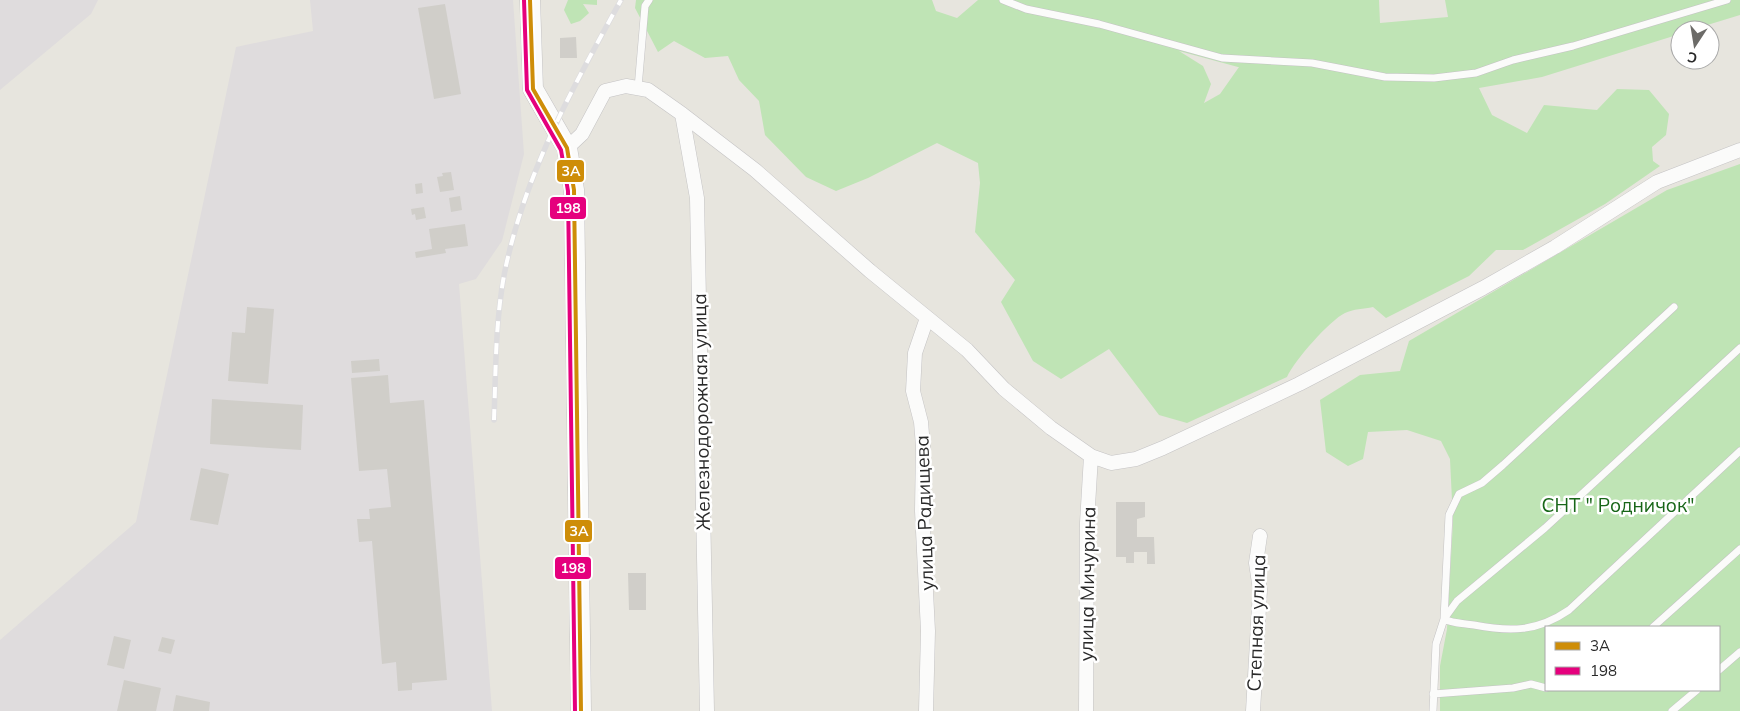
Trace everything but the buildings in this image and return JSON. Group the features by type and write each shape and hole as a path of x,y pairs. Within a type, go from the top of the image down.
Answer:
{"street":[{"path":"530,0 534,89 567,148 574,190 579,709"},
{"path":"567,148 582,134 605,91 626,86 648,90 755,170 967,350 1004,389 1051,428 1091,456 1111,463 1136,459 1290,388 1483,288 1555,247 1657,182 1740,150"},
{"name":"Железнодорожная улица","path":"682,114 697,198 707,711"},
{"name":"улица Радищева","path":"926,711 928,631 922,511 923,446 913,391 915,353 927,318"},
{"name":"улица Мичурина","path":"1086,711 1087,523 1091,456"},
{"name":"Степная улица","path":"1253,711 1260,590 1256,563 1260,536"}],"lane":[{"path":"638,88 644,6 649,0"},
{"path":"1003,0 1026,9 1099,24 1222,58 1312,63 1385,77 1434,78 1476,73 1513,60 1582,44 1727,0"},
{"path":"1434,711 1433,694 1436,644 1444,619 1448,515 1460,494 1482,483 1503,465 1674,307"},
{"path":"1444,619 1457,602 1545,528 1740,348"},
{"path":"1444,619 1454,624 1472,624 1491,629 1534,628 1553,621 1569,610 1740,451"},
{"path":"1654,626 1740,549"},
{"path":"1720,669 1740,652"},
{"path":"1433,694 1513,688 1531,684 1545,688"},
{"path":"1672,711 1695,691"}],"shaded area":[{"path":"0,0 98,0 91,14 0,90"},
{"path":"310,0 513,0 524,154 502,241 476,279 459,284 492,711 0,711 0,640 136,522 236,47 313,31"}],"green space":[{"path":"568,0 597,0 597,5 583,4 589,13 580,21 571,24 564,10"},
{"path":"636,0 932,0 936,11 957,18 978,0 1379,0 1380,23 1448,17 1445,0 1740,0 1740,15 1720,21 1670,20 1670,37 1542,77 1479,88 1492,115 1527,133 1544,105 1597,110 1617,89 1649,90 1669,114 1666,135 1652,147 1653,161 1660,166 1605,204 1523,250 1496,250 1469,276 1386,318 1373,307 1345,313 1338,317 1313,342 1297,361 1287,377 1187,423 1159,415 1109,349 1061,379 1033,361 1001,302 1015,280 975,232 980,183 978,163 937,143 868,178 836,191 806,177 765,135 759,101 739,80 728,56 705,58 674,41 658,52 635,8","holes":["1179,51 1239,67 1220,94 1204,103 1211,84 1203,66"]},
{"name":"СНТ \" Родничок\"","path":"1740,164 1740,711 1440,711 1440,666 1447,629 1453,521 1450,459 1441,441 1407,430 1368,432 1363,459 1348,466 1326,452 1320,400 1360,375 1400,371 1409,341 1667,190"}],"railway":[{"path":"494,420 497,338 501,297 508,257 517,223 541,157 571,93 621,0"}],"transit line":[{"name":"198","path":"524,0 527,90 561,150 568,191 575,711"},
{"name":"3А","path":"530,0 533,89 567,148 574,190 581,711"}]}
